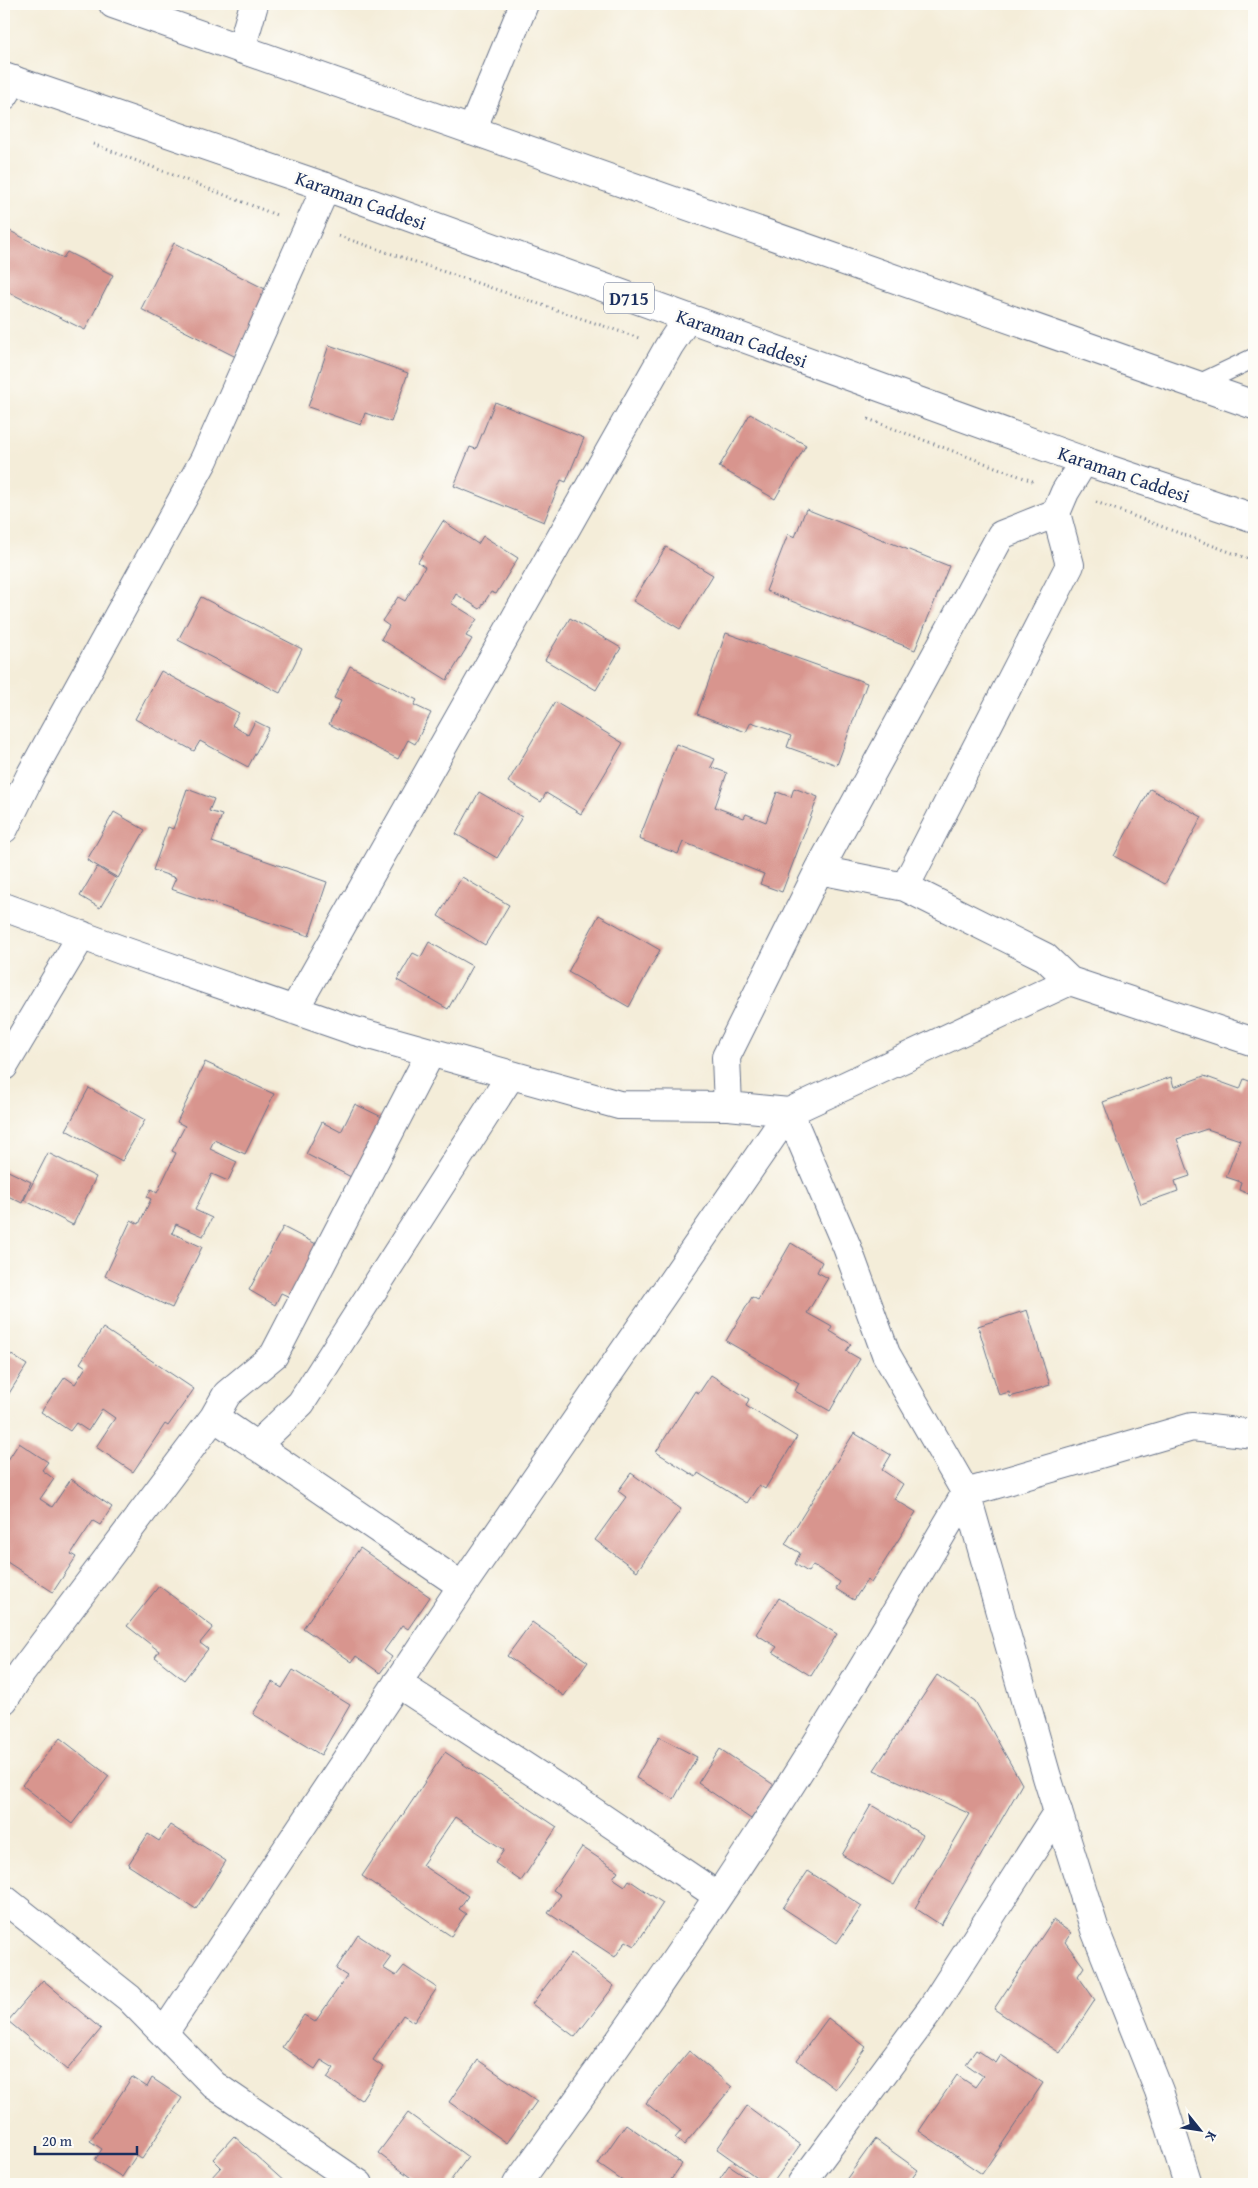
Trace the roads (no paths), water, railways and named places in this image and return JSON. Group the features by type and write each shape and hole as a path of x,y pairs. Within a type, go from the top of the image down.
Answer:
{"main road":[{"path":"113,4 1254,404"},
{"path":"241,48 254,4"},
{"path":"472,130 524,4"},
{"name":"Karaman Caddesi","path":"7,84 326,187 1084,461 1254,518"},
{"path":"4,829 31,774 204,460 326,187"},
{"path":"294,1010 669,346 687,319"},
{"path":"905,887 1070,565 1056,513 1065,492 1084,461"},
{"path":"728,1106 726,1057 819,870 1001,535 1056,513"},
{"path":"819,870 905,887 1045,958 1070,981 1254,1042"},
{"path":"4,906 355,1031 618,1105 728,1106 789,1112"},
{"path":"4,1066 82,935"},
{"path":"164,2033 462,1586 789,1112 1070,981"},
{"path":"4,1700 13,1666 214,1417 228,1394 274,1354 431,1052"},
{"path":"256,1446 301,1402 511,1075"},
{"path":"789,1112 847,1247 886,1354 966,1493 1058,1811 1095,1930 1159,2091 1188,2184"},
{"path":"214,1417 462,1586"},
{"path":"517,2184 589,2086 718,1896 850,1690 966,1493 1192,1427 1254,1434"},
{"path":"397,1683 718,1896"},
{"path":"801,2184 931,2009 1058,1811"},
{"path":"4,1899 129,1998 214,2085 360,2184"}],"lane":[{"path":"1197,384 1254,358"}]}
